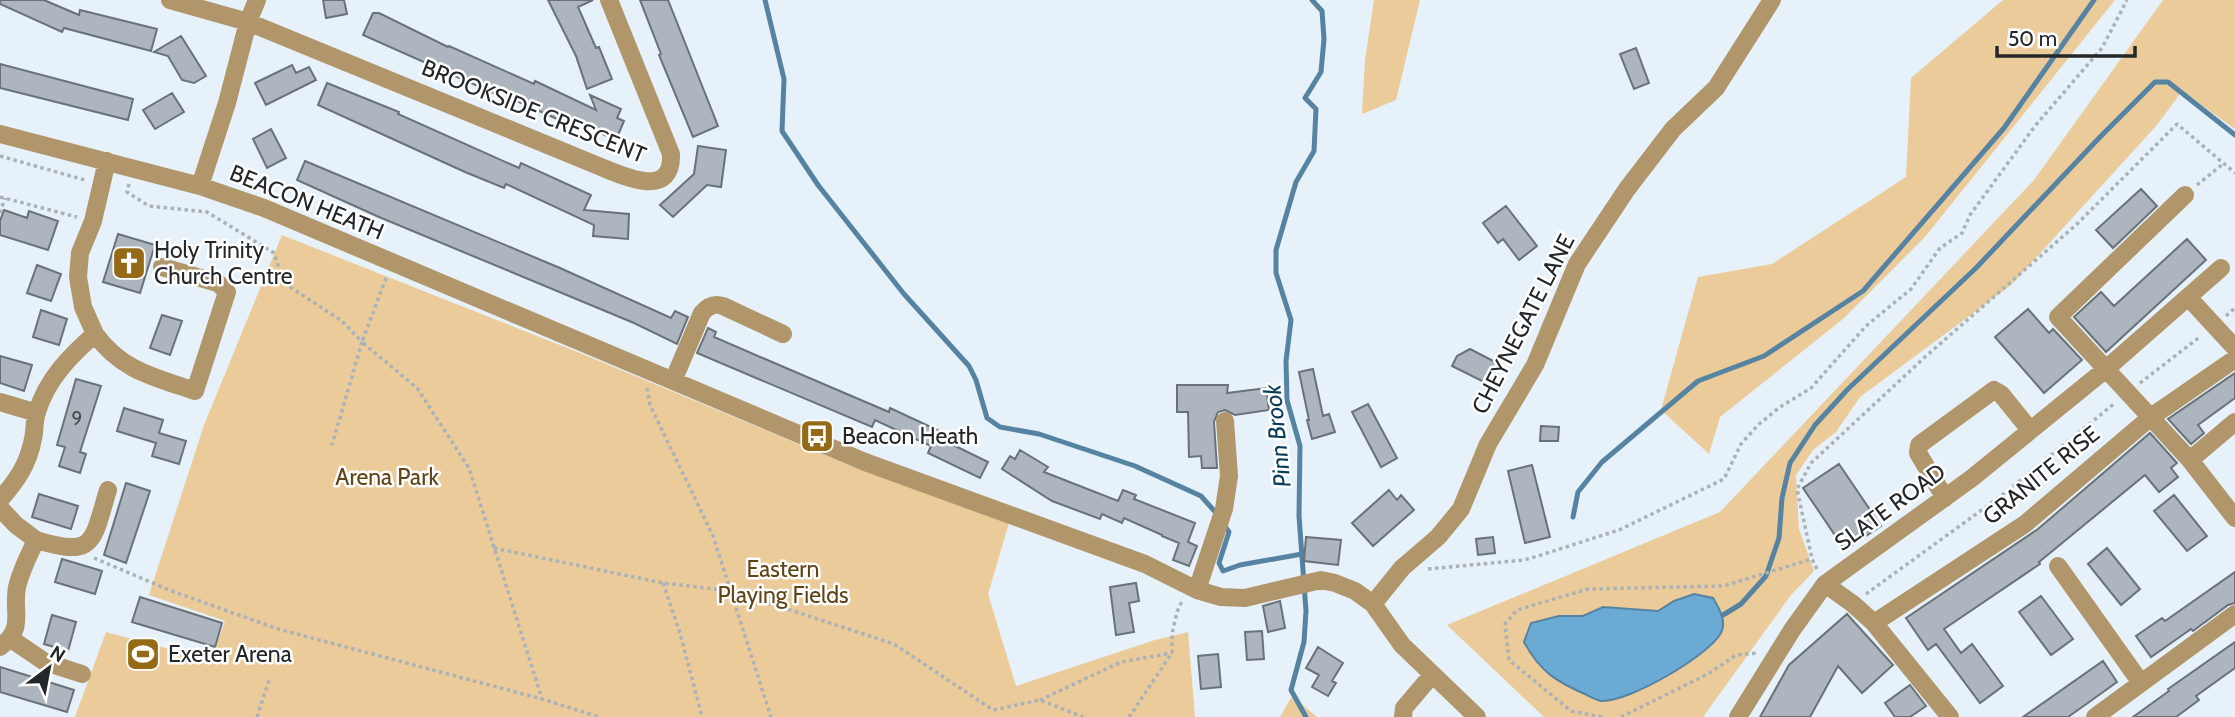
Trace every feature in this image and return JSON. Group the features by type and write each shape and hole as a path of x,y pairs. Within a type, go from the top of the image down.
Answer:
{"street":[{"path":"170,0 248,22"},
{"name":"BEACON HEATH","path":"200,186 227,103 248,22 257,0"},
{"name":"BROOKSIDE CRESCENT","path":"248,22 601,167 640,182 653,182 666,174 671,165 671,154 609,0"},
{"name":"CHEYNEGATE LANE","path":"1373,604 1402,568 1438,537 1461,509 1488,444 1535,365 1577,264 1627,189 1674,129 1716,88 1772,0"},
{"name":"BEACON HEATH","path":"0,134 200,186 264,208 865,462 1145,564 1193,589 1221,597 1245,598 1321,580 1355,591 1373,604"},
{"path":"107,161 93,221 80,253 78,277 83,307 95,334 117,359 138,372 195,391 228,292 218,283 162,267"},
{"path":"2185,195 2058,317 2190,460 2235,518"},
{"name":"SLATE ROAD","path":"1738,717 1779,650 1825,584 1945,498 2106,369 2221,268"},
{"path":"2188,297 2235,348"},
{"path":"673,381 702,313 709,306 723,306 783,334"},
{"path":"0,500 27,463 37,413 51,379 65,361 95,334"},
{"name":"GRANITE RISE","path":"1874,623 2025,524 2151,417 2235,359"},
{"path":"1945,498 1917,453 1919,445 1994,390 2001,394 2030,430"},
{"path":"0,402 37,413"},
{"path":"1193,589 1221,517 1230,476 1225,421"},
{"path":"2190,460 2235,422"},
{"path":"0,508 36,540 76,548 88,545 93,537 108,490"},
{"path":"36,540 20,576 16,591 18,615 5,643 45,662 82,674"},
{"path":"2058,566 2141,683"},
{"path":"1825,584 1874,623 1941,714"},
{"path":"1373,604 1402,645 1477,717"},
{"path":"2095,717 2235,614"},
{"path":"1403,717 1404,708 1432,675"}],"path":[{"path":"1402,568 1449,569 1524,560 1619,530 1724,479 1741,444 1758,425 1780,407 1811,388 1866,326 1911,289 1940,248 1962,233 1970,215 2035,126 2102,48 2127,0"},
{"path":"1825,584 1812,559 1797,489 1811,463 1925,356 2076,225 2177,124 2235,173"},
{"path":"0,156 100,184"},
{"path":"2185,195 2223,164"},
{"path":"135,169 127,192 149,206 206,212 274,253 284,283 341,321 417,387 469,468 542,699"},
{"path":"0,213 2,197 93,221"},
{"path":"332,445 362,342 391,263"},
{"path":"1853,604 2001,496 2235,309"},
{"path":"645,368 650,405 712,536 732,590 771,717"},
{"path":"2025,524 2058,566"},
{"path":"76,548 97,560 169,590 278,629 542,699 598,717"},
{"path":"494,548 663,583 732,590 894,644 993,710 1040,700 1121,662 1172,653"},
{"path":"1602,717 1571,711 1509,660 1505,624 1517,610 1588,589 1723,586 1812,559"},
{"path":"663,583 680,633 702,717"},
{"path":"1129,717 1172,653 1172,634 1177,611 1193,589"},
{"path":"1621,717 1709,674 1736,655 1779,650"},
{"path":"257,717 270,677"},
{"path":"1040,700 1083,717"},
{"path":"992,717 993,710"}],"green space":[{"path":"1374,0 1420,0 1396,100 1362,114 1365,60"},
{"path":"2003,0 2115,0 1925,237 1843,319 1720,417 1709,454 1661,410 1698,277 1772,264 1906,177 1911,78"},
{"path":"2163,0 2235,0 2235,129 2182,91 2157,125 2011,285 1860,397 1836,432 1813,450 1796,475 1799,529 1814,571 1791,595 1703,717 1544,717 1447,625 1720,512 2034,180"},
{"path":"282,235 580,353 849,465 1009,523 988,594 1016,686 1155,640 1188,632 1195,717 75,717 106,632 211,660 225,621 149,595 204,425"},
{"path":"1292,696 1317,717 1280,717"}],"water":[{"path":"1694,594 1713,598 1723,619 1721,633 1713,643 1685,665 1648,686 1614,699 1599,700 1558,680 1543,669 1524,642 1531,623 1559,616 1583,616 1603,607 1658,611 1674,601"}],"building":[{"path":"0,0 44,0 79,15 80,10 157,29 151,51 64,28 62,32 0,4"},
{"path":"323,0 344,0 347,14 326,18"},
{"path":"548,0 593,0 578,7 612,79 587,89 576,56"},
{"path":"640,0 668,0 718,126 693,137 659,55 661,54"},
{"path":"373,13 379,13 448,47 534,84 535,81 596,110 590,95 621,109 617,118 624,121 616,140 561,116 559,120 517,101 516,103 363,35"},
{"path":"181,36 206,76 194,83 182,80 168,56 154,52"},
{"path":"1636,48 1649,83 1634,89 1620,54"},
{"path":"0,64 133,99 128,120 0,88"},
{"path":"292,65 296,73 309,67 316,80 266,105 255,83"},
{"path":"327,83 399,112 398,114 519,168 521,163 591,195 584,210 629,214 628,239 593,236 594,225 506,184 504,188 465,172 318,105"},
{"path":"172,93 184,112 155,129 143,110"},
{"path":"271,129 286,158 267,168 253,139"},
{"path":"698,146 726,150 721,187 707,185 673,217 660,205 694,174"},
{"path":"305,161 560,268 671,318 675,311 688,317 677,344 634,323 297,180"},
{"path":"2141,189 2157,206 2113,248 2096,230"},
{"path":"1506,206 1537,246 1519,260 1503,239 1498,243 1483,223"},
{"path":"4,210 27,218 29,211 58,221 48,250 0,235 0,221"},
{"name":"Holy Trinity Church Centre","path":"118,234 155,245 140,293 103,282"},
{"path":"2187,239 2206,260 2106,352 2074,317 2101,292 2114,306"},
{"path":"37,265 61,274 51,301 27,293"},
{"path":"2028,309 2049,333 2053,329 2082,360 2044,393 1995,337"},
{"path":"41,310 67,319 59,345 33,337"},
{"path":"162,315 182,321 170,355 150,348"},
{"path":"708,328 716,332 714,337 889,412 890,408 948,435 945,441 988,462 980,478 928,453 931,446 875,420 872,427 697,353"},
{"path":"1470,349 1499,364 1488,384 1452,366 1457,356"},
{"path":"0,356 32,365 24,391 0,383"},
{"path":"1313,369 1323,416 1329,414 1335,432 1312,439 1299,372"},
{"path":"2235,373 2235,398 2198,425 2204,433 2191,444 2168,419"},
{"path":"76,379 101,386 80,452 86,454 80,473 59,466 65,447 57,445"},
{"path":"1177,385 1228,385 1227,393 1266,388 1269,410 1235,415 1225,410 1218,412 1214,422 1217,468 1202,468 1201,456 1189,457 1188,412 1177,412"},
{"path":"1368,404 1397,458 1381,467 1352,412"},
{"path":"124,408 163,420 159,433 186,441 179,464 152,456 156,443 117,431"},
{"path":"1541,426 1559,427 1558,441 1540,441"},
{"path":"2150,433 2177,463 2171,468 2178,477 2159,492 2145,475 2039,562 2040,564 1944,629 1961,653 1972,644 2003,686 1980,703 1936,644 1928,650 1906,618 2038,529"},
{"path":"1020,450 1048,467 1044,472 1118,501 1123,490 1136,495 1134,499 1195,523 1188,542 1197,546 1189,566 1173,560 1179,543 1124,518 1122,523 1102,514 1100,519 1052,501 1002,469 1010,456 1015,459"},
{"path":"1839,464 1881,526 1845,550 1803,488"},
{"path":"1532,465 1550,537 1525,543 1508,471"},
{"path":"126,483 150,491 126,563 104,555"},
{"path":"1389,490 1397,500 1401,495 1414,510 1373,546 1352,523"},
{"path":"39,494 78,506 71,529 32,517"},
{"path":"2174,495 2207,536 2187,551 2154,511"},
{"path":"1306,537 1341,540 1338,565 1304,561"},
{"path":"1493,537 1495,553 1478,555 1476,539"},
{"path":"2107,548 2140,589 2121,605 2088,564"},
{"path":"62,559 102,571 95,594 55,582"},
{"path":"2235,572 2235,603 2228,605 2151,657 2136,636 2162,618 2165,621"},
{"path":"1136,583 1139,601 1129,603 1134,632 1116,635 1110,587"},
{"path":"2041,596 2073,639 2051,655 2019,612"},
{"path":"140,597 222,623 215,647 132,622"},
{"path":"1280,601 1285,628 1268,632 1263,606"},
{"path":"1847,614 1893,665 1862,693 1838,666 1810,717 1760,717 1789,665"},
{"path":"52,615 76,622 68,651 44,644"},
{"path":"1262,631 1264,659 1247,660 1245,632"},
{"path":"2235,642 2235,668 2196,696 2199,700 2176,717 2133,717 2169,691 2168,689"},
{"path":"1318,647 1343,663 1332,681 1336,683 1328,696 1312,687 1319,675 1306,668"},
{"path":"1218,654 1221,687 1201,689 1198,656"},
{"path":"2103,661 2117,682 2068,717 2023,717"},
{"path":"0,667 74,690 67,712 0,692"},
{"path":"1910,685 1926,706 1910,717 1895,717 1885,703"}],"waterway":[{"path":"765,0 784,79 782,131 818,185 904,294 969,366 987,418 1000,427 1039,434 1135,466 1201,496 1217,514"},
{"name":"Pinn Brook","path":"1306,717 1291,690 1304,642 1306,611 1299,516 1300,446 1287,400 1286,361 1291,320 1276,273 1276,250 1296,182 1314,151 1316,109 1305,98 1321,72 1324,39 1322,11 1312,0"},
{"path":"1573,517 1578,492 1602,462 1698,381 1764,356 1863,291 2004,128 2094,0"},
{"path":"1723,615 1741,604 1766,576 1779,538 1782,498 1790,463 1815,425 1848,389 1976,268 2155,82 2168,82 2235,135"},
{"path":"1224,525 1229,532 1219,563 1223,571 1240,565 1302,554"}],"place":[{"name":"Holy Trinity Church Centre","path":"129,263"},
{"name":"Beacon Heath","path":"817,436"},
{"name":"Exeter Arena","path":"143,654"}],"park label":[{"name":"Arena Park","path":"387,477"},
{"name":"Eastern Playing Fields","path":"783,582"}]}
